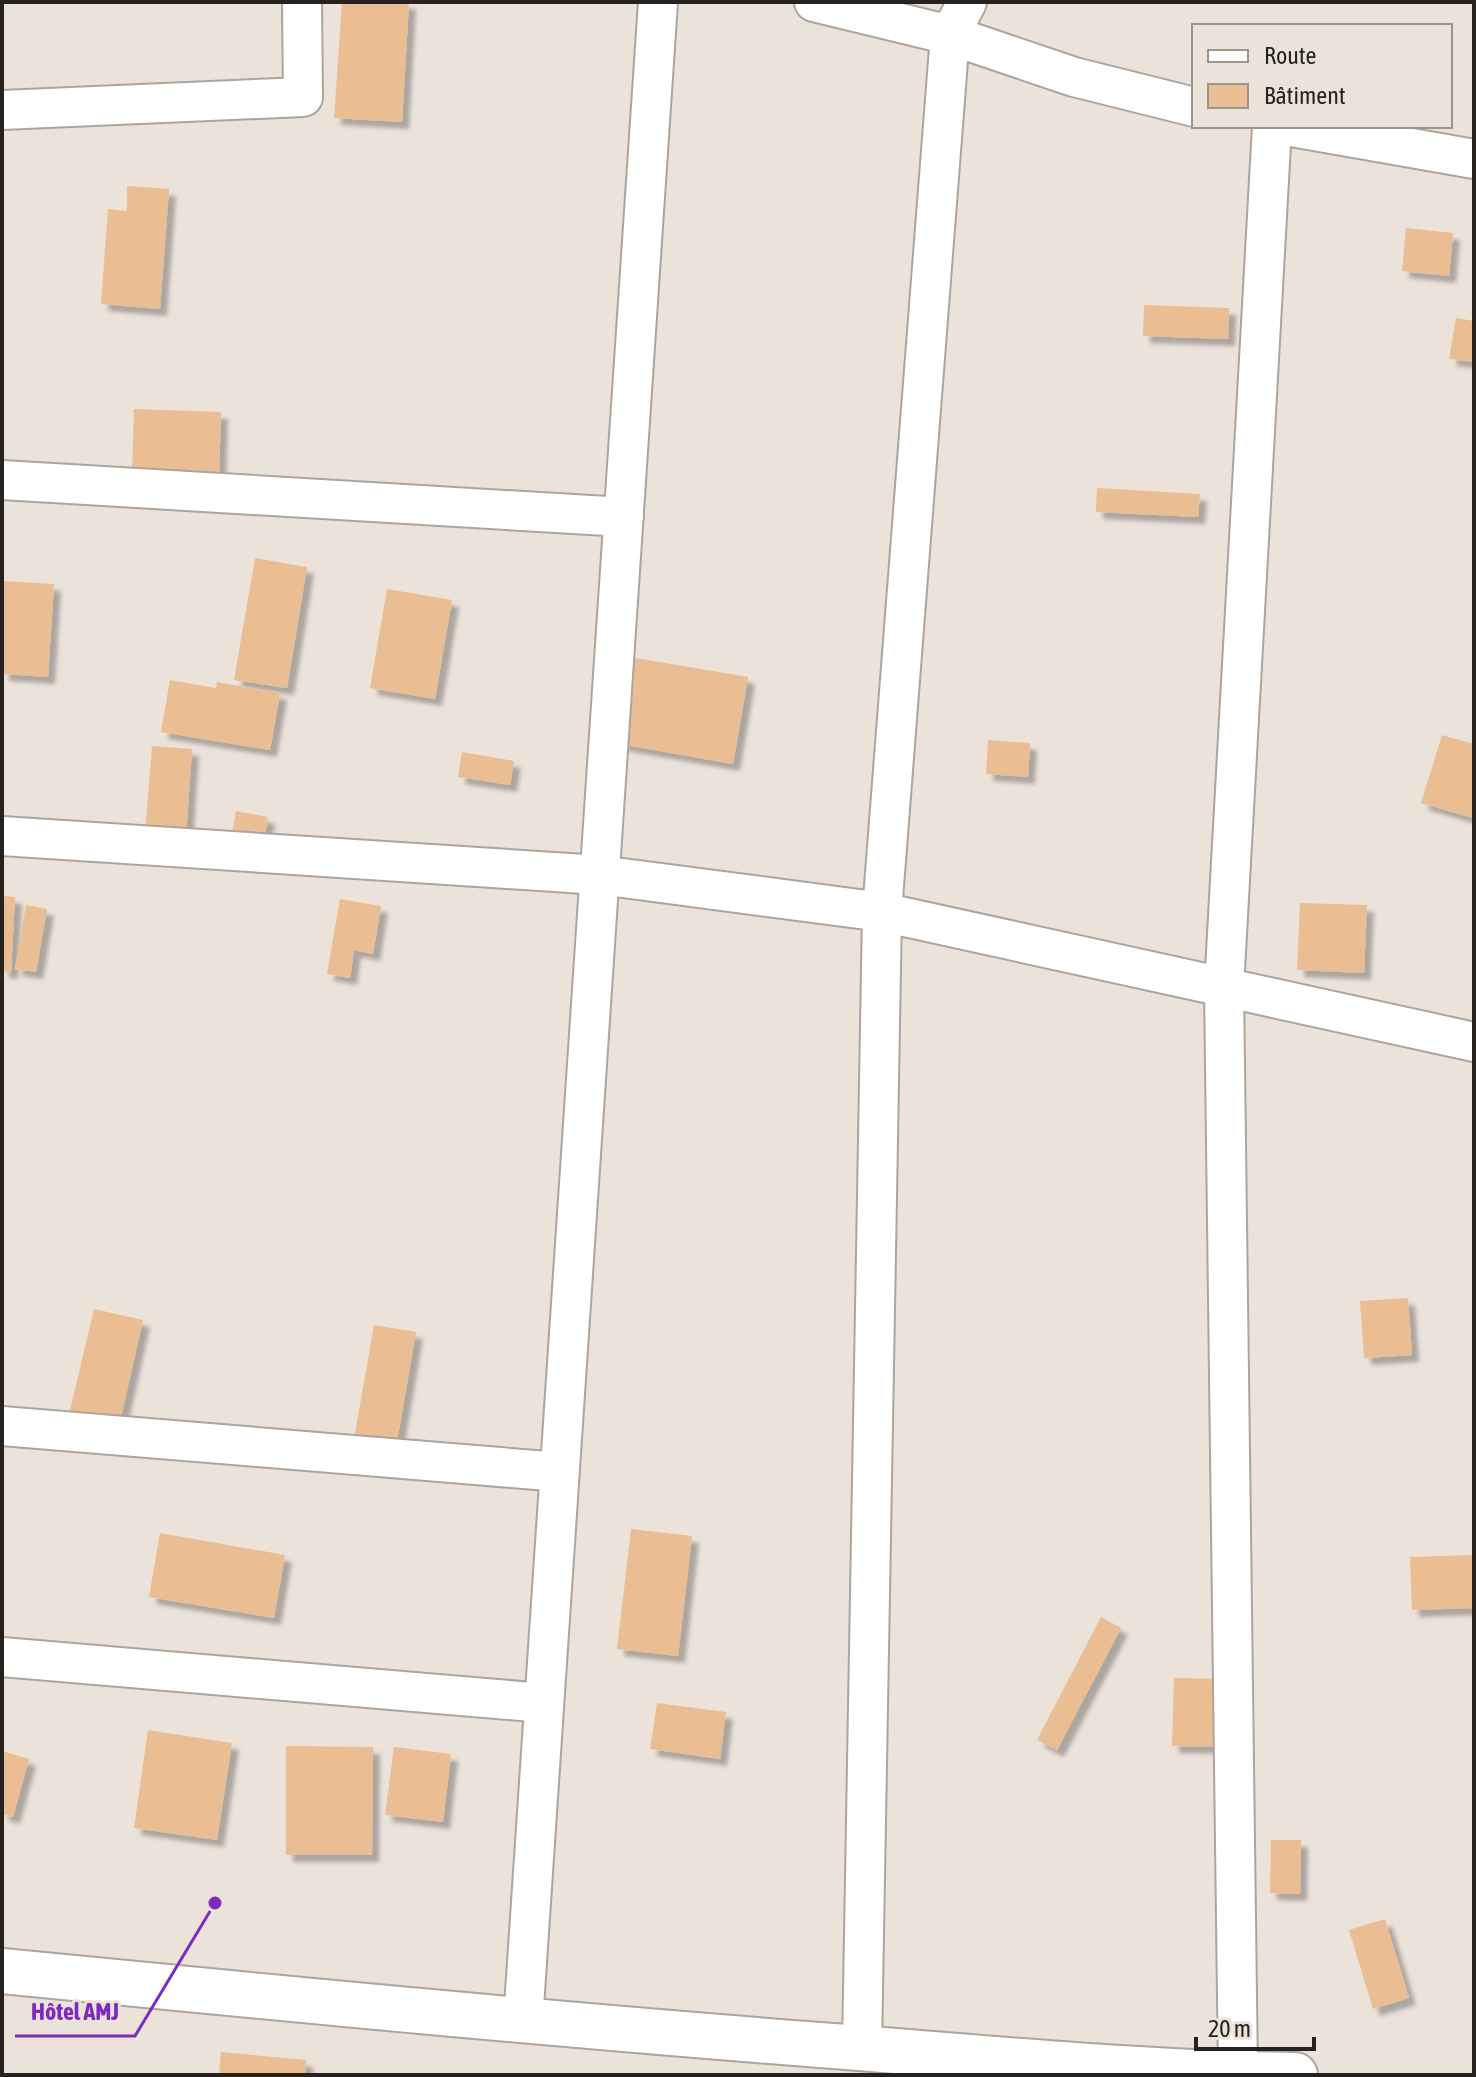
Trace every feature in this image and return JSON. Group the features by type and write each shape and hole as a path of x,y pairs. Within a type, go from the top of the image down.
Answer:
{"main road":[{"path":"2,1971 888,2059 1295,2075"}],"street":[{"path":"2,110 303,97 302,2"},
{"path":"523,2022 658,2"},
{"path":"814,2 950,35 1074,77 1192,106"},
{"path":"888,2059 882,912 950,35 967,2"},
{"path":"1238,2074 1224,988 1272,128"},
{"path":"1297,128 1474,159"},
{"path":"7,471 624,517"},
{"path":"2,836 600,875 882,912 1474,1042"},
{"path":"2,1426 560,1472"},
{"path":"2,1657 544,1703"}],"building":[{"path":"342,2 409,2 402,122 334,118"},
{"path":"127,186 169,189 160,309 101,304 108,209 127,211"},
{"path":"1406,228 1453,233 1449,276 1402,271"},
{"path":"1144,305 1229,308 1228,339 1143,336"},
{"path":"1456,318 1474,321 1474,362 1449,359"},
{"path":"134,409 221,412 219,476 132,473"},
{"path":"1097,488 1200,494 1198,517 1096,512"},
{"path":"255,558 307,567 287,688 234,680"},
{"path":"2,581 54,584 48,677 2,674"},
{"path":"387,589 452,600 435,699 370,688"},
{"path":"635,658 748,677 733,764 620,744"},
{"path":"170,680 216,688 217,682 280,693 270,750 161,732"},
{"path":"1442,735 1474,744 1473,818 1421,803"},
{"path":"988,740 1030,743 1028,777 986,774"},
{"path":"152,746 192,749 186,836 145,833"},
{"path":"462,752 514,761 510,785 458,777"},
{"path":"236,811 268,817 264,839 232,834"},
{"path":"2,896 15,897 11,972 2,971"},
{"path":"340,899 381,906 373,954 354,950 350,978 327,974"},
{"path":"1300,903 1367,905 1364,973 1297,970"},
{"path":"26,905 47,909 36,972 15,969"},
{"path":"1408,1298 1412,1355 1364,1358 1360,1301"},
{"path":"94,1309 143,1320 117,1435 67,1423"},
{"path":"374,1325 416,1332 395,1453 353,1445"},
{"path":"631,1529 692,1536 678,1656 617,1649"},
{"path":"160,1533 285,1555 274,1618 149,1597"},
{"path":"1474,1555 1474,1608 1412,1610 1410,1557"},
{"path":"1101,1617 1121,1628 1057,1750 1037,1740"},
{"path":"1174,1678 1225,1679 1223,1747 1172,1746"},
{"path":"657,1703 726,1712 720,1759 650,1749"},
{"path":"148,1730 232,1743 217,1840 134,1828"},
{"path":"286,1746 373,1747 372,1855 286,1855"},
{"path":"394,1747 451,1754 443,1822 385,1815"},
{"path":"2,1751 29,1759 13,1817 2,1814"},
{"path":"1271,1840 1301,1840 1300,1894 1270,1893"},
{"path":"1385,1919 1409,1998 1373,2009 1349,1930"},
{"path":"221,2052 306,2060 305,2075 219,2075"}],"place":[{"name":"Hôtel AMJ","path":"215,1903"}]}
